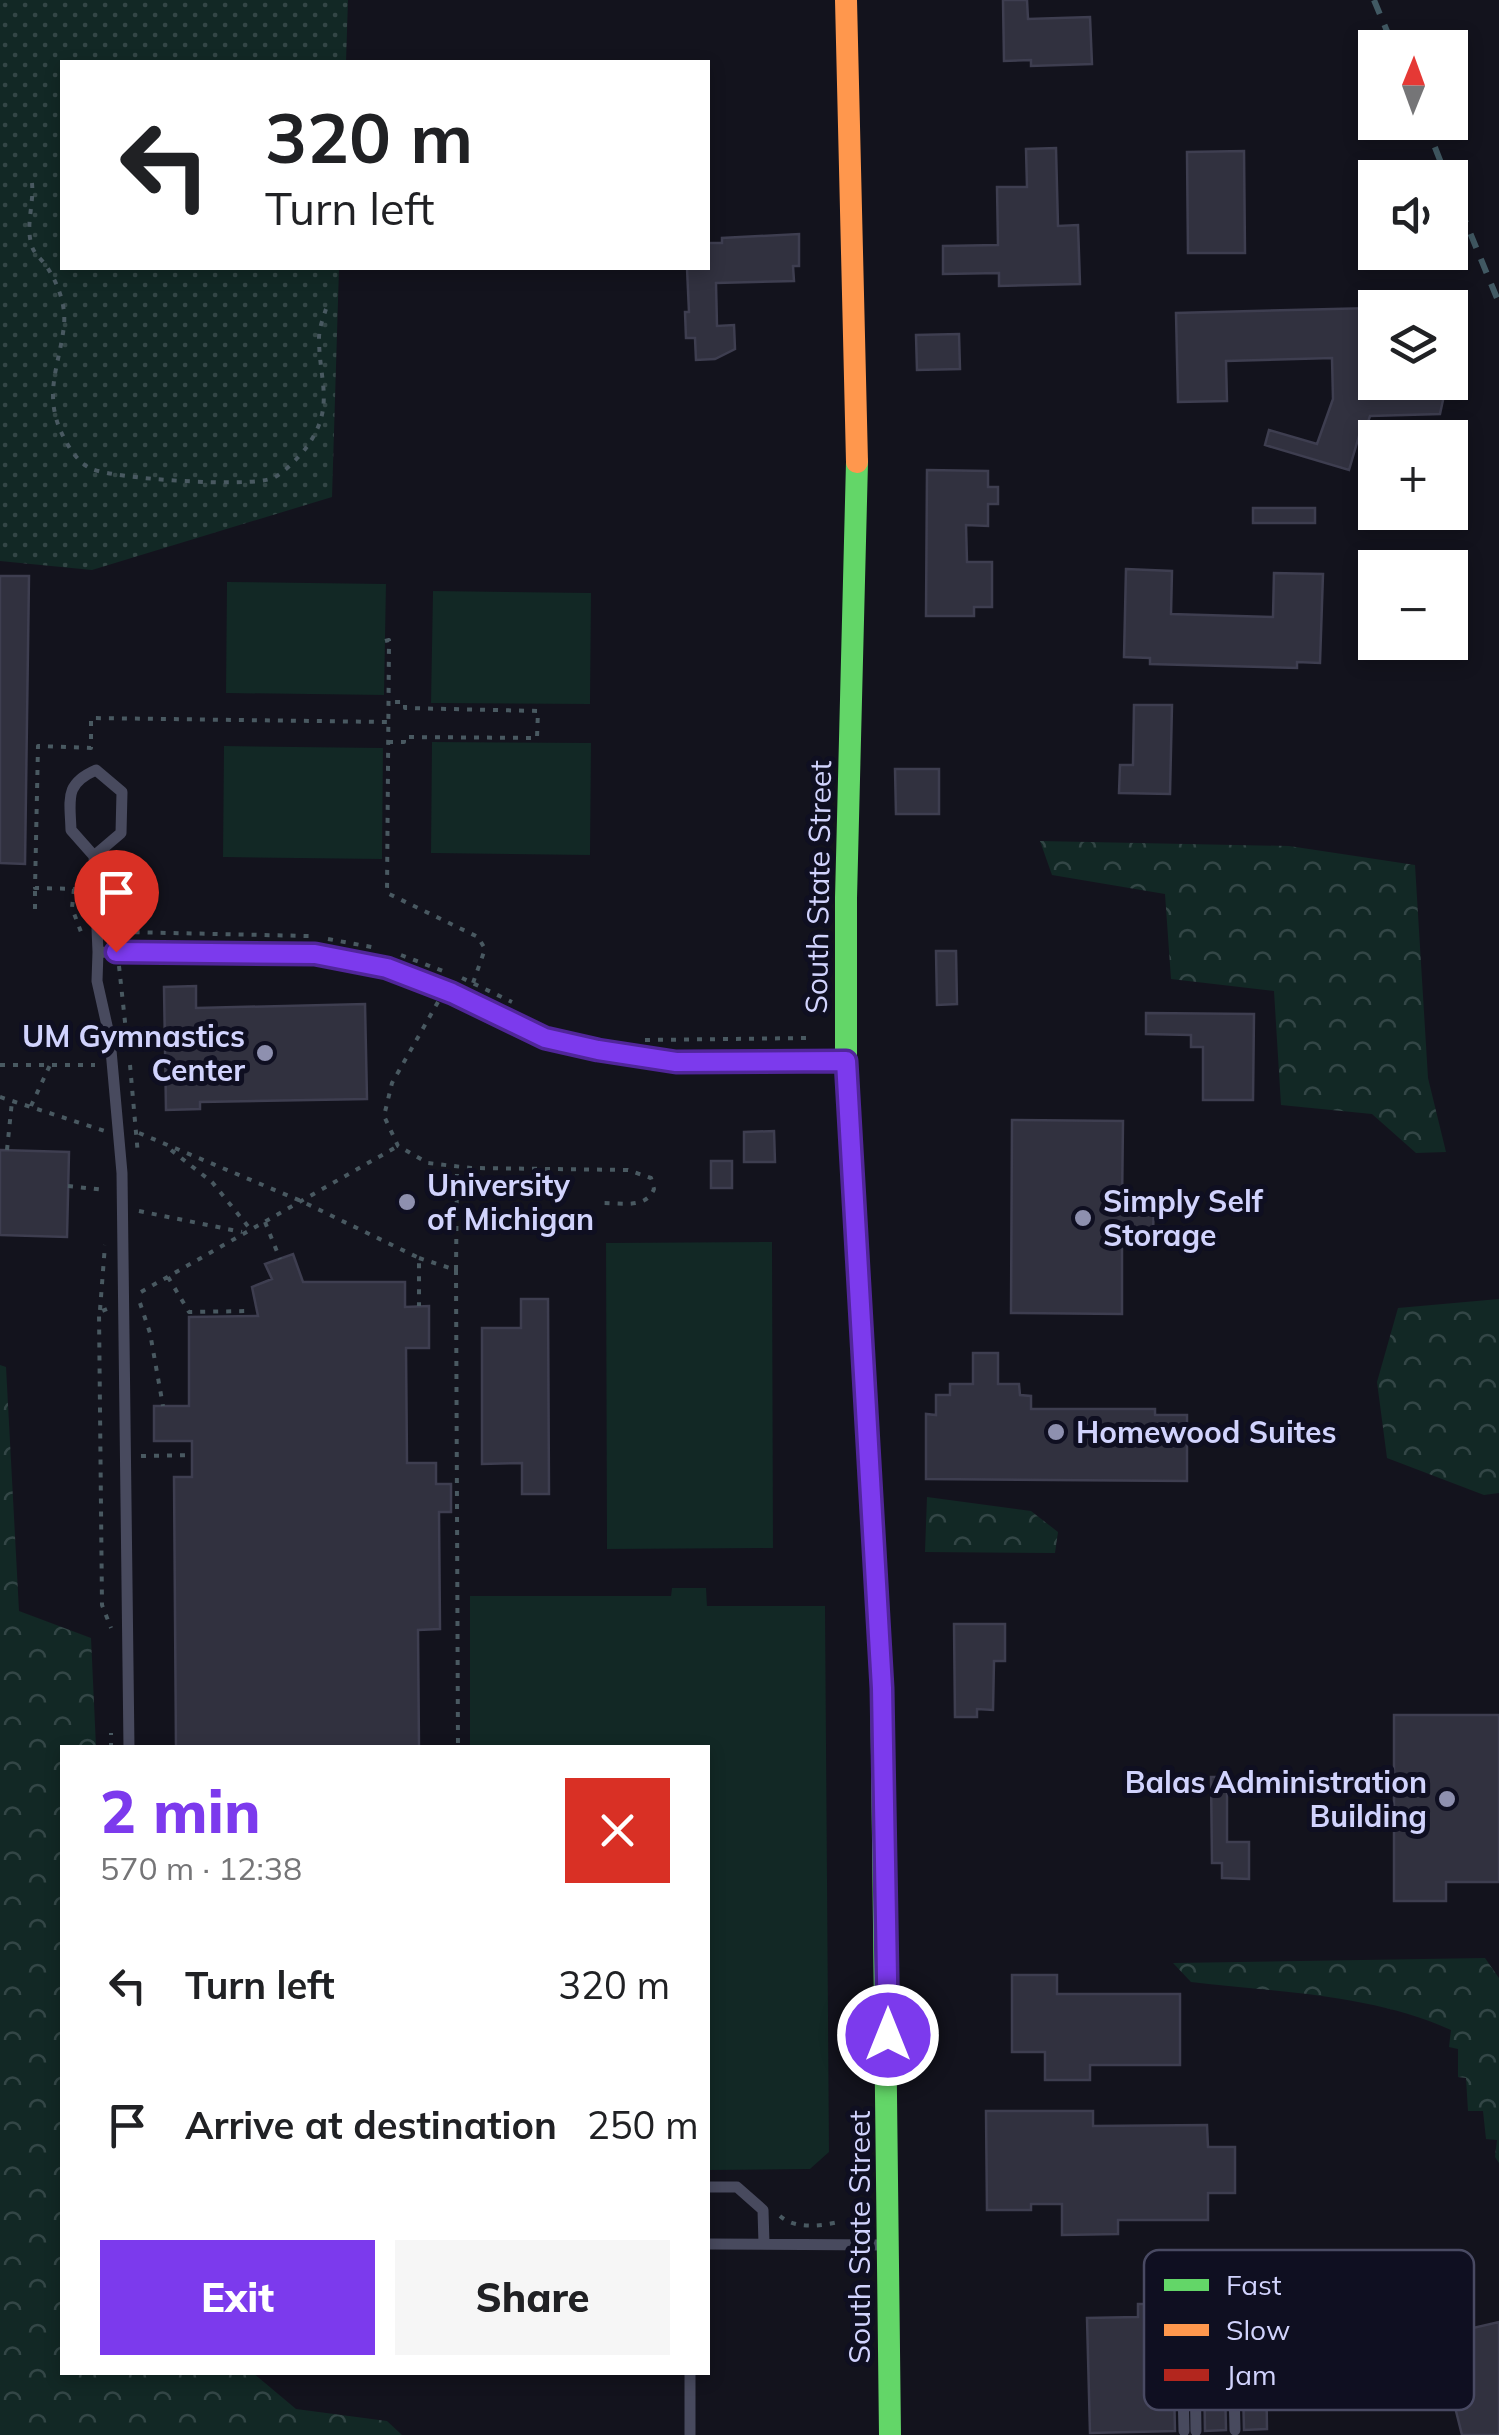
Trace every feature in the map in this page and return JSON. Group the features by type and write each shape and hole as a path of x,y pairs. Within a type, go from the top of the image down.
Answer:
{"main road":[{"name":"South State Street","path":"846,0 858,500 846,898 846,1061 882,1688 890,2435"}],"lane":[{"path":"94,856 121,833 122,792 96,770 80,777 70,793 70,830 94,856 98,982 110,1038 120,1132 129,1745"},
{"path":"98,952 315,954 387,968 545,1038 636,1058 676,1062 846,1061"},
{"path":"710,2187 737,2187 763,2210 764,2244"},
{"path":"710,2244 889,2245"},
{"path":"690,2375 690,2435"},
{"path":"1190,2410 1190,2431"},
{"path":"1235,2410 1235,2430"}],"path":[{"path":"32,183 31,249 62,294 65,323 52,378 54,410 74,456 93,470 181,481 252,484 276,477 306,449 321,423 326,400 319,334 326,309"},
{"path":"385,641 388,640 387,893 478,937 486,949 472,982"},
{"path":"388,702 405,702 405,708 538,711 538,738 404,736 404,742 388,742"},
{"path":"35,909 38,746 91,748 91,718 388,722"},
{"path":"35,888 94,889"},
{"path":"74,888 72,908 84,940"},
{"path":"112,922 128,1042"},
{"path":"444,990 392,1083 384,1116 398,1146 428,1163 628,1170 651,1178 654,1189 650,1198 641,1203 603,1203"},
{"path":"0,1065 98,1065 96,1051"},
{"path":"130,1060 138,1172"},
{"path":"31,1107 50,1065"},
{"path":"0,1098 106,1132 138,1133 420,1258 456,1270"},
{"path":"7,1150 12,1101"},
{"path":"104,1115 106,1132"},
{"path":"163,1145 212,1182 248,1231"},
{"path":"140,1293 398,1146"},
{"path":"457,1166 458,1745"},
{"path":"68,1186 105,1190"},
{"path":"139,1211 248,1231"},
{"path":"265,1222 280,1259"},
{"path":"105,1243 100,1312 102,1605 112,1632"},
{"path":"418,1306 420,1258"},
{"path":"140,1276 140,1322"},
{"path":"168,1277 189,1312 252,1311"},
{"path":"100,1312 125,1300"},
{"path":"140,1302 164,1406"},
{"path":"101,1456 192,1455"},
{"path":"111,1728 111,1745"}],"green space":[{"path":"0,0 348,0 346,60 60,60 60,270 339,270 332,497 92,570 0,561"},
{"path":"227,582 386,584 384,695 226,693"},
{"path":"433,591 591,593 590,704 431,703"},
{"path":"432,742 591,743 590,855 431,853"},
{"path":"224,746 383,748 382,859 223,857"},
{"path":"1040,841 1289,846 1415,865 1428,1078 1446,1152 1416,1153 1372,1114 1281,1105 1274,991 1171,979 1165,894 1052,875"},
{"path":"772,1242 773,1548 607,1549 606,1243"},
{"path":"1499,1299 1499,1493 1484,1495 1387,1458 1377,1382 1398,1308"},
{"path":"0,1365 6,1367 19,1611 91,1638 96,1745 60,1745 60,2375 255,2375 296,2409 387,2421 402,2435 0,2435"},
{"path":"927,1497 1031,1511 1058,1532 1055,1553 925,1552"},
{"path":"672,1588 706,1588 707,1606 825,1606 829,2152 810,2169 710,2170 710,1745 470,1745 470,1596 671,1596"},
{"path":"1485,1958 1499,1978 1499,2163 1495,2157 1497,2140 1486,2139 1483,2111 1468,2111 1466,2078 1458,2077 1458,2049 1449,2047 1451,2030 1421,2018 1356,2002 1191,1982 1173,1963"}],"building":[{"path":"1003,0 1027,0 1028,19 1090,17 1092,64 1031,66 1031,60 1004,61"},
{"path":"1056,148 1058,226 1078,225 1080,284 999,286 999,273 943,274 943,246 998,245 997,187 1027,187 1026,149"},
{"path":"1244,151 1245,253 1188,253 1187,152"},
{"path":"799,234 799,266 793,266 794,281 716,283 717,326 734,325 735,349 715,359 696,360 695,338 686,338 687,270 710,270 710,243 722,243 722,238"},
{"path":"1358,308 1358,400 1443,400 1440,414 1370,416 1369,420 1358,420 1358,439 1349,470 1265,445 1269,430 1317,444 1333,399 1332,358 1226,361 1227,401 1178,402 1176,313"},
{"path":"959,334 960,369 917,370 916,335"},
{"path":"927,470 988,471 988,487 998,487 998,504 988,504 988,526 966,525 967,562 992,562 992,607 974,607 974,616 926,616"},
{"path":"1253,508 1315,508 1315,523 1253,523"},
{"path":"1126,569 1172,571 1171,614 1273,617 1274,573 1323,574 1320,663 1297,662 1297,668 1150,664 1150,658 1124,657"},
{"path":"0,576 29,576 25,864 0,863"},
{"path":"1134,705 1172,705 1170,794 1119,793 1120,765 1133,765"},
{"path":"895,769 939,769 939,814 896,814"},
{"path":"936,951 956,951 957,1004 937,1005"},
{"name":"UM Gymnastics Center","path":"196,986 196,1008 365,1004 367,1099 200,1102 200,1109 166,1110 164,987"},
{"path":"1146,1013 1254,1014 1253,1100 1203,1100 1203,1047 1191,1047 1191,1035 1146,1034"},
{"name":"Simply Self Storage","path":"1012,1120 1123,1121 1122,1206 1154,1206 1153,1231 1122,1231 1122,1314 1011,1313"},
{"path":"774,1131 775,1162 744,1162 744,1132"},
{"path":"0,1150 69,1152 67,1237 0,1235"},
{"path":"711,1161 732,1161 732,1188 711,1188"},
{"path":"293,1254 303,1282 405,1282 405,1307 429,1306 429,1348 406,1348 407,1463 436,1463 436,1484 451,1484 451,1512 439,1512 440,1629 418,1630 419,1745 176,1745 174,1477 192,1477 192,1441 154,1441 154,1406 189,1406 189,1317 258,1316 252,1287 272,1279 265,1264"},
{"path":"521,1299 548,1299 549,1494 522,1494 522,1463 482,1464 482,1328 521,1328"},
{"name":"Homewood Suites","path":"973,1353 998,1353 998,1384 1019,1384 1020,1395 1031,1396 1031,1409 1155,1409 1155,1415 1187,1415 1187,1481 926,1479 926,1414 936,1415 936,1395 950,1395 950,1384 973,1384"},
{"path":"954,1624 1005,1624 1005,1661 994,1661 993,1710 977,1709 977,1717 955,1717"},
{"name":"Balas Administration Building","path":"1394,1715 1499,1715 1499,1882 1446,1882 1446,1901 1394,1901"},
{"path":"1211,1777 1227,1777 1227,1842 1249,1842 1249,1879 1222,1878 1222,1863 1212,1863"},
{"path":"1012,1975 1057,1975 1057,1994 1180,1994 1180,2065 1090,2065 1090,2080 1045,2080 1045,2052 1012,2052"},
{"path":"986,2111 1093,2111 1093,2126 1207,2125 1208,2147 1235,2147 1235,2193 1208,2193 1208,2220 1118,2220 1118,2234 1062,2235 1062,2204 1031,2204 1031,2210 987,2210"},
{"path":"1138,2304 1144,2304 1144,2410 1175,2410 1175,2431 1090,2433 1087,2318 1138,2317"},
{"path":"1499,2322 1499,2435 1462,2435 1456,2410 1474,2410 1474,2328"},
{"path":"1205,2410 1226,2410 1226,2430 1205,2431"},
{"path":"1244,2410 1267,2410 1267,2429 1244,2430"}],"railway":[{"path":"1374,0 1386,30"},
{"path":"1432,140 1440,160"},
{"path":"1468,228 1499,303"}],"traffic: fast":[{"path":"857,462 846,1061 862,1345"},
{"path":"881,1671 890,2435"}],"traffic: slow":[{"path":"846,0 857,462"}],"traffic: jam":[{"path":"862,1345 881,1671"}],"place":[{"name":"UM Gymnastics Center","path":"265,1053"},
{"name":"University of Michigan","path":"407,1202"},
{"name":"Simply Self Storage","path":"1083,1218"},
{"name":"Homewood Suites","path":"1056,1432"},
{"name":"Balas Administration Building","path":"1447,1799"}],"route":[{"path":"116,952 315,954 387,968 452,993 545,1038 636,1058 676,1062 846,1061 882,1688 888,2035"}]}
